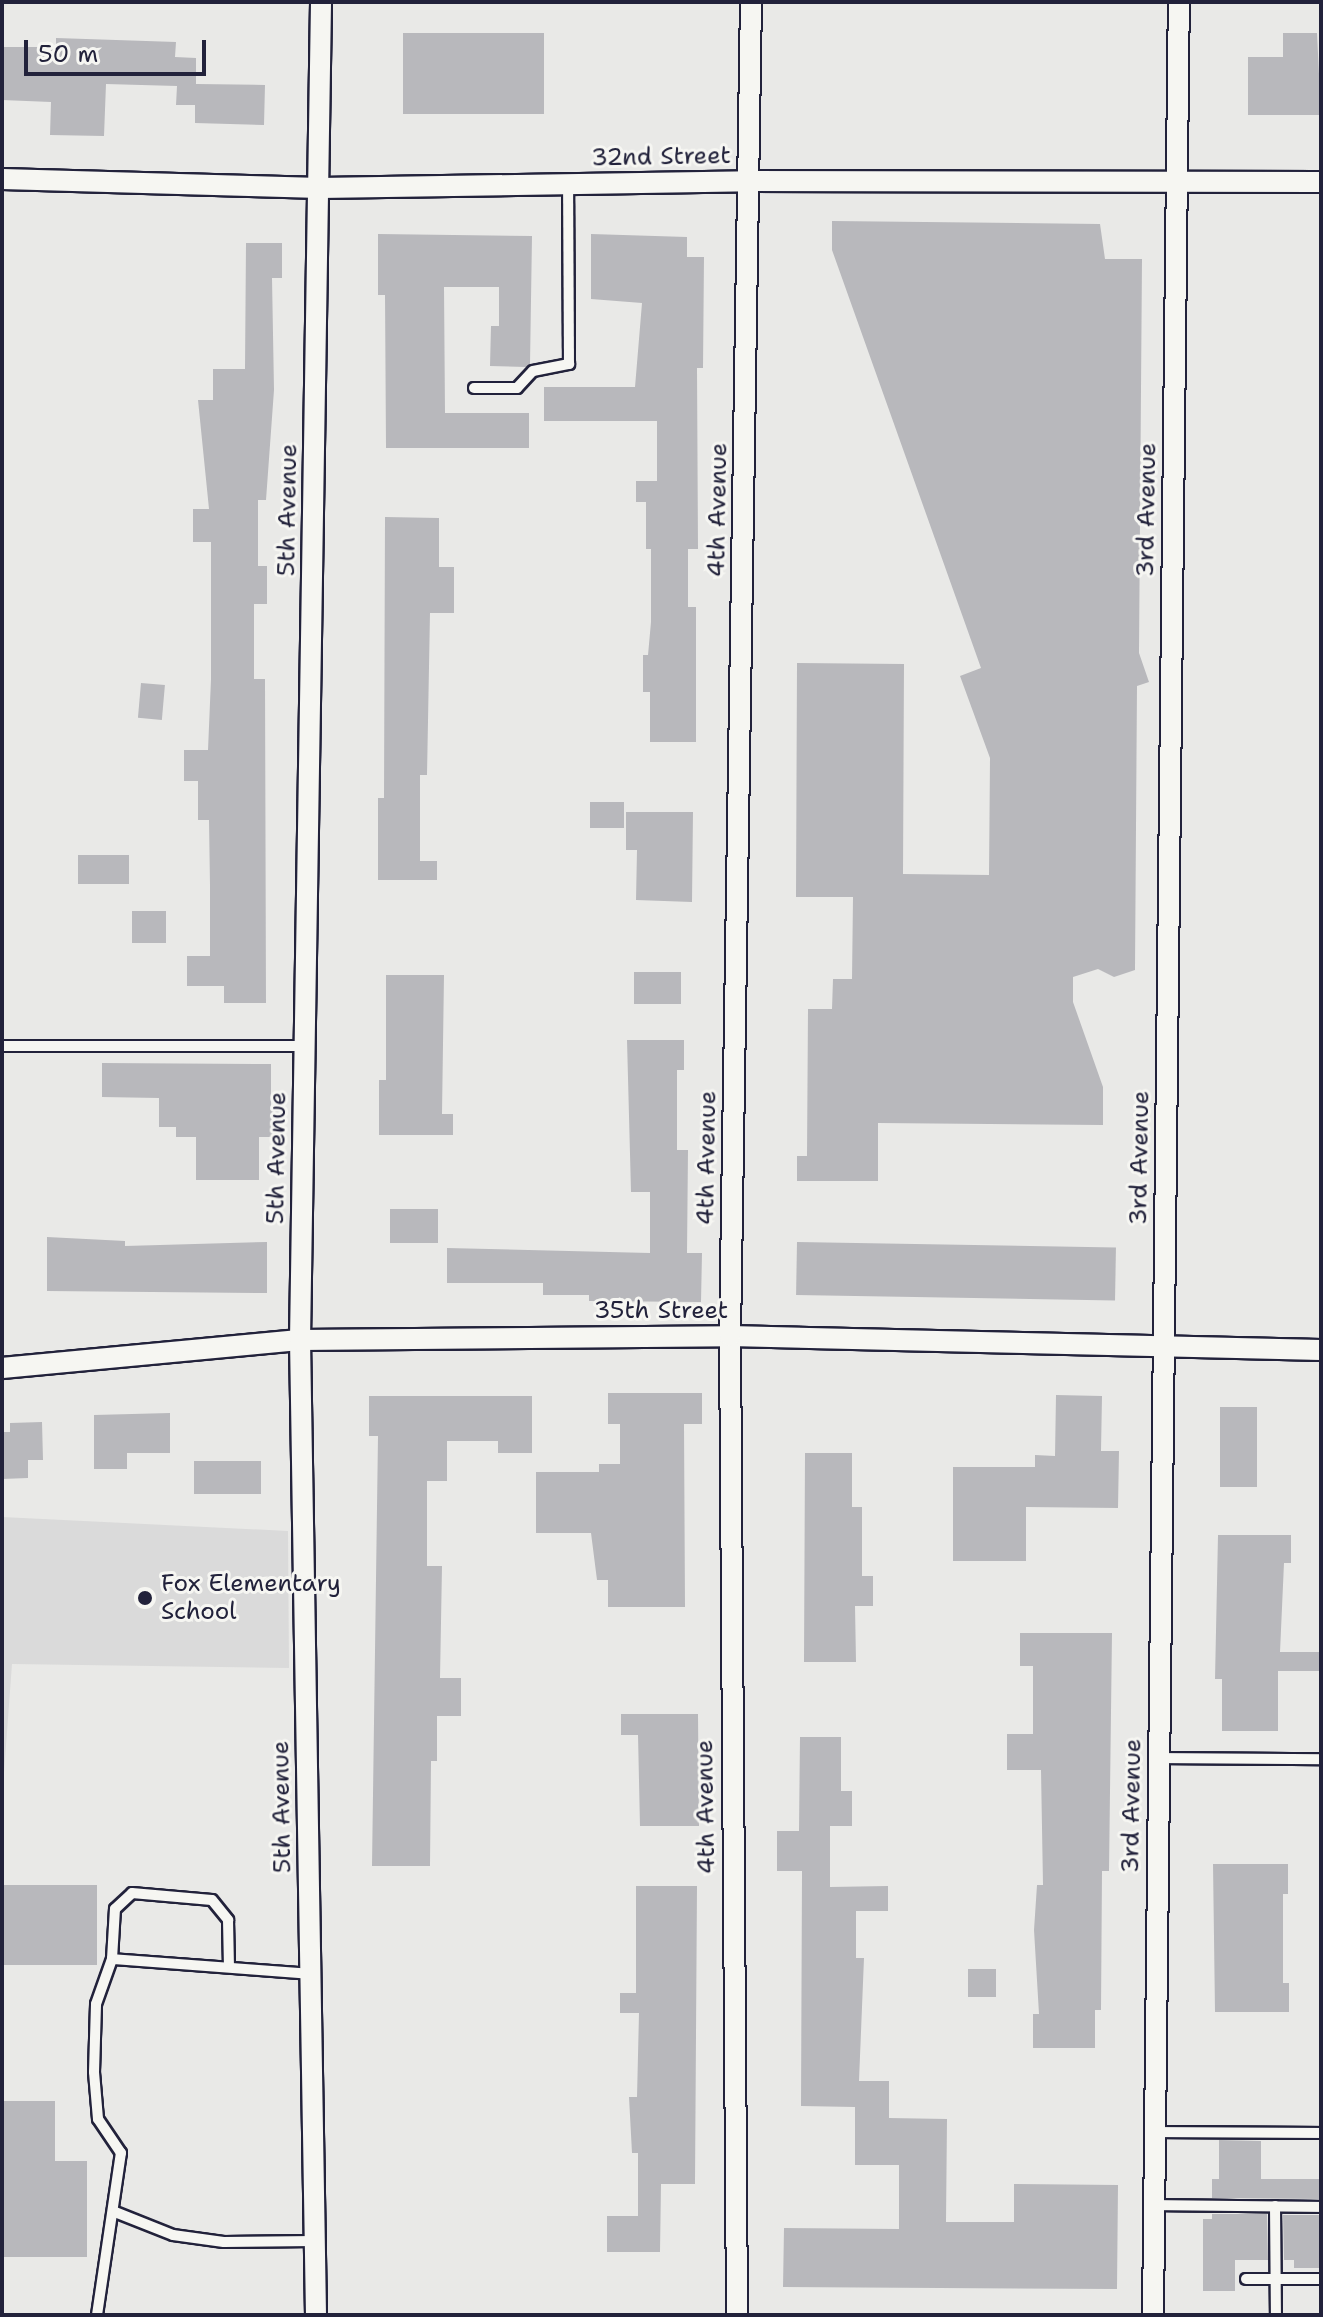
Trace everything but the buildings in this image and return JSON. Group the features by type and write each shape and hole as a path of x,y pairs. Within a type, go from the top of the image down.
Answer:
{"street":[{"name":"5th Avenue","path":"316,2315 300,1340 321,2"},
{"name":"4th Avenue","path":"737,2315 730,1336 751,2"},
{"name":"3rd Avenue","path":"1153,2315 1179,2"},
{"name":"32nd Street","path":"2,179 320,188 750,181 1321,182"},
{"name":"35th Street","path":"2,1368 300,1340 730,1336 1163,1343 1321,1350"}],"lane":[{"path":"474,388 517,388 533,371 569,364 568,184"},
{"path":"2,1046 305,1046"},
{"path":"1159,1758 1321,1759"},
{"path":"97,2315 105,2245 115,2212 121,2153 98,2119 94,2072 96,2004 112,1959 115,1909 132,1893 212,1900 228,1920 229,1967"},
{"path":"112,1959 310,1974"},
{"path":"1154,2132 1321,2133"},
{"path":"1154,2205 1321,2207"},
{"path":"1275,2206 1276,2315"},
{"path":"115,2212 173,2235 224,2242 314,2241"},
{"path":"1246,2279 1321,2279"}],"shaded area":[{"name":"Fox Elementary School","path":"2,1517 288,1531 289,1668 12,1664 2,1800"}],"place":[{"name":"Fox Elementary School","path":"145,1598"}]}
